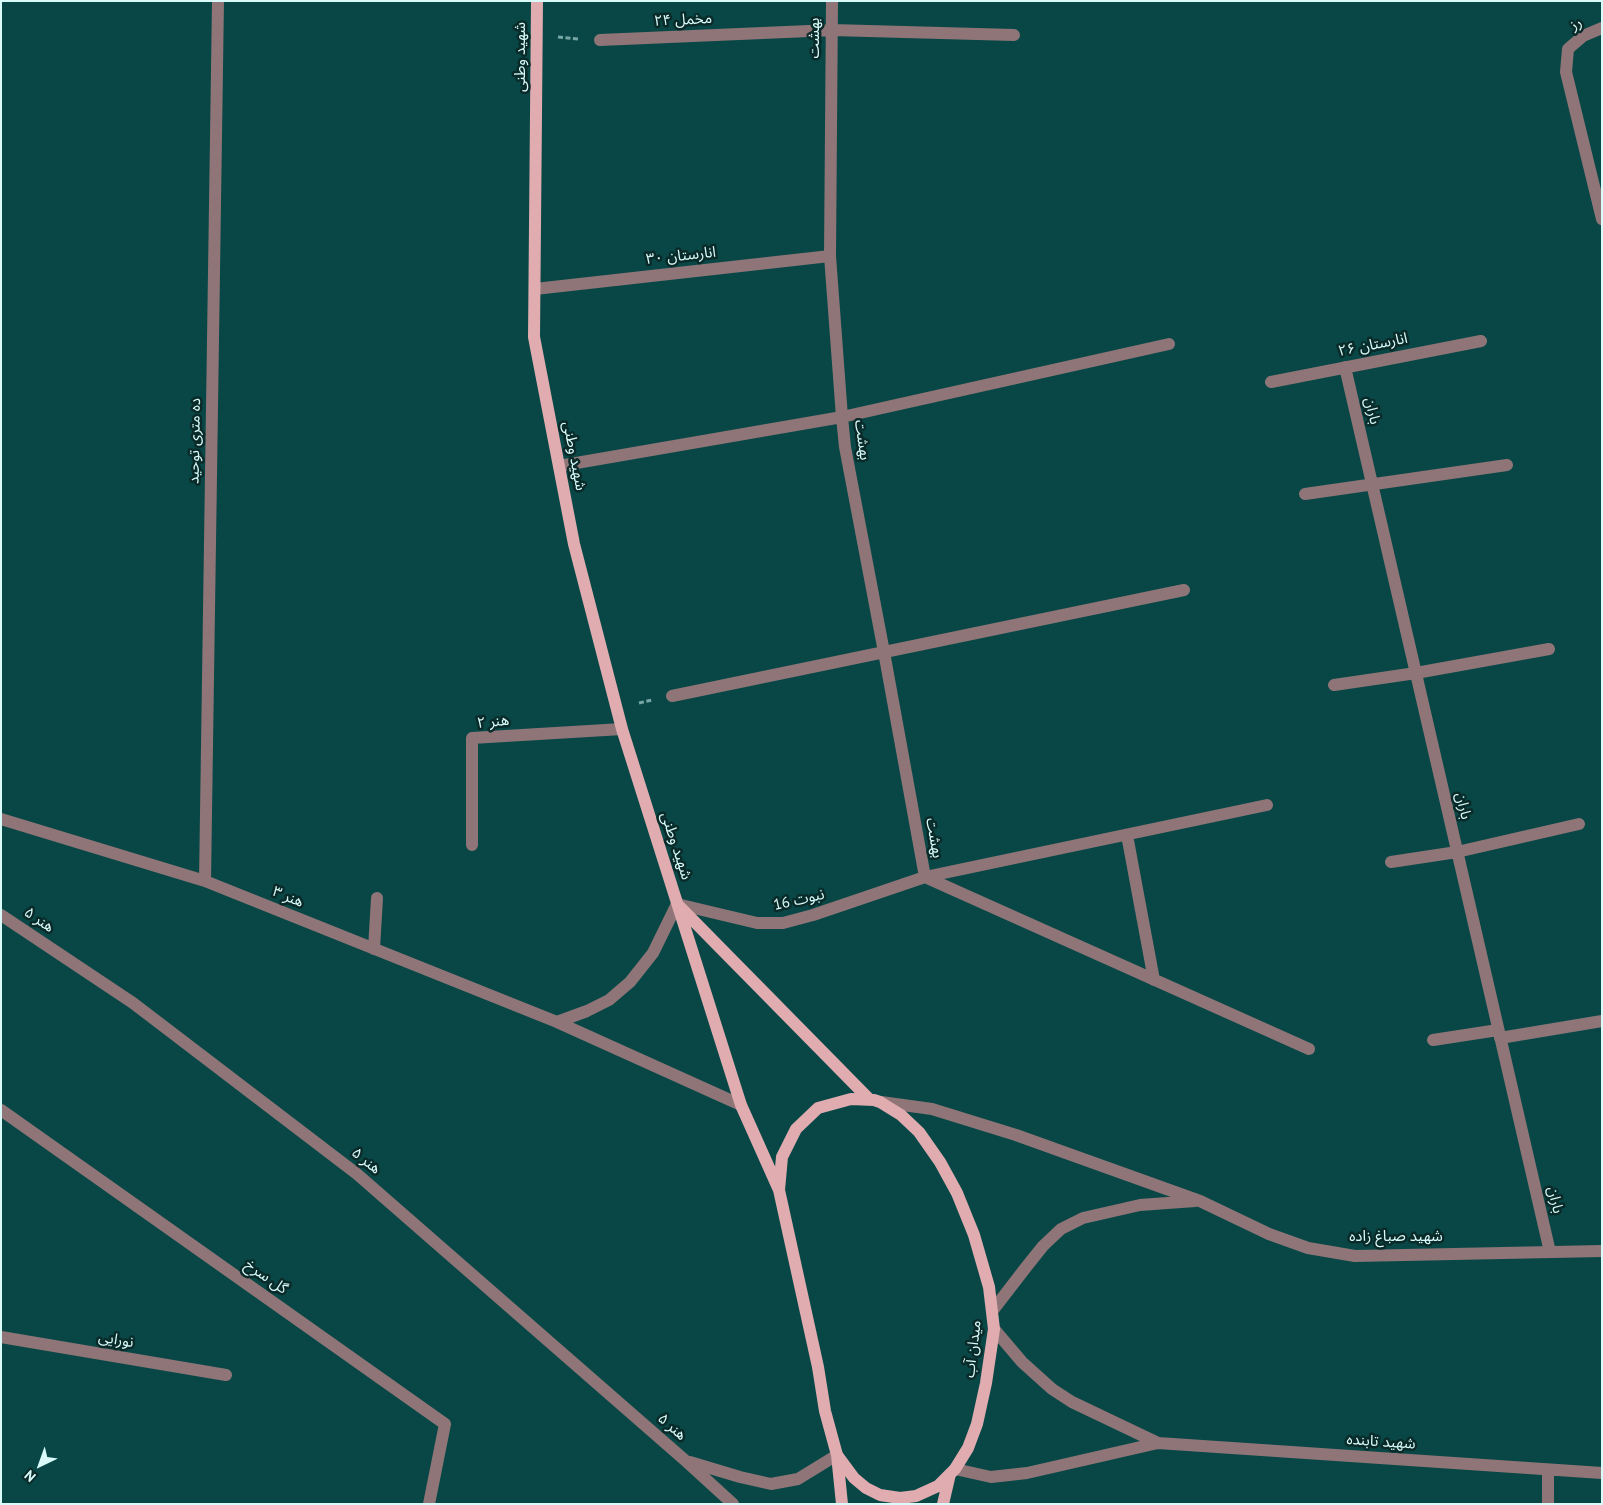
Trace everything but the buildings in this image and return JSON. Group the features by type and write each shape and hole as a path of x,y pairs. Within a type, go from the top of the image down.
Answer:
{"main road":[{"name":"شهید وطنی","path":"537,1 534,337 574,544 622,730 740,1105 779,1190"},
{"path":"677,904 875,1101"},
{"name":"میدان آب","path":"851,1099 875,1101 901,1115 919,1132 940,1162 957,1194 974,1235 990,1287 993,1310 994,1330 986,1383 977,1424 968,1448 952,1471 938,1486 916,1496 900,1498 880,1495 866,1488 854,1478 837,1455 825,1411 818,1367 779,1190 782,1157 796,1129 818,1108 851,1099"},
{"path":"837,1455 842,1504"},
{"path":"943,1504 952,1471"}],"street":[{"name":"ده متری توحید","path":"205,881 218,1"},
{"name":"بهشت","path":"832,1 830,256 845,447 925,878"},
{"name":"رز","path":"1602,28 1583,36 1568,49 1566,72 1602,219"},
{"name":"مخمل ۲۴","path":"600,40 832,30 1014,35"},
{"name":"انارستان ۳۰","path":"535,289 830,256"},
{"name":"انارستان ۲۶","path":"1271,382 1480,341"},
{"path":"559,466 842,417 1169,344"},
{"name":"باران","path":"1345,367 1550,1252"},
{"path":"1306,494 1507,465"},
{"path":"672,696 1184,590"},
{"path":"1334,685 1416,673 1549,649"},
{"name":"هنر ۲","path":"472,845 472,738 622,730"},
{"name":"نبوت 16","path":"677,904 758,923 783,923 925,878 1267,805"},
{"name":"هنر ۳","path":"1,819 205,881 557,1022 740,1105"},
{"path":"1391,862 1457,852 1579,824"},
{"path":"1128,834 1154,980"},
{"path":"925,878 1309,1049"},
{"path":"374,949 377,898"},
{"path":"557,1022 610,1000 630,982 653,953 677,904"},
{"name":"هنر ۵","path":"1,914 133,1003 357,1174 733,1504"},
{"path":"1434,1040 1602,1021"},
{"name":"شهید صباغ زاده","path":"875,1101 932,1109 1016,1135 1200,1201 1269,1234 1308,1248 1355,1256 1602,1251"},
{"name":"گل سرخ","path":"1,1110 446,1424 429,1504"},
{"path":"993,1310 1032,1259 1061,1229 1082,1218 1140,1205 1200,1201"},
{"path":"994,1330 1022,1362 1052,1389 1072,1402 1158,1443"},
{"name":"نورایی","path":"1,1337 226,1375"},
{"path":"952,1471 992,1477 1027,1474 1158,1443"},
{"name":"شهید تابنده","path":"1158,1443 1602,1473"},
{"path":"687,1462 771,1484 798,1479 837,1455"},
{"path":"1548,1470 1548,1504"}],"path":[{"path":"537,35 600,40"},
{"path":"616,708 672,696"}]}
